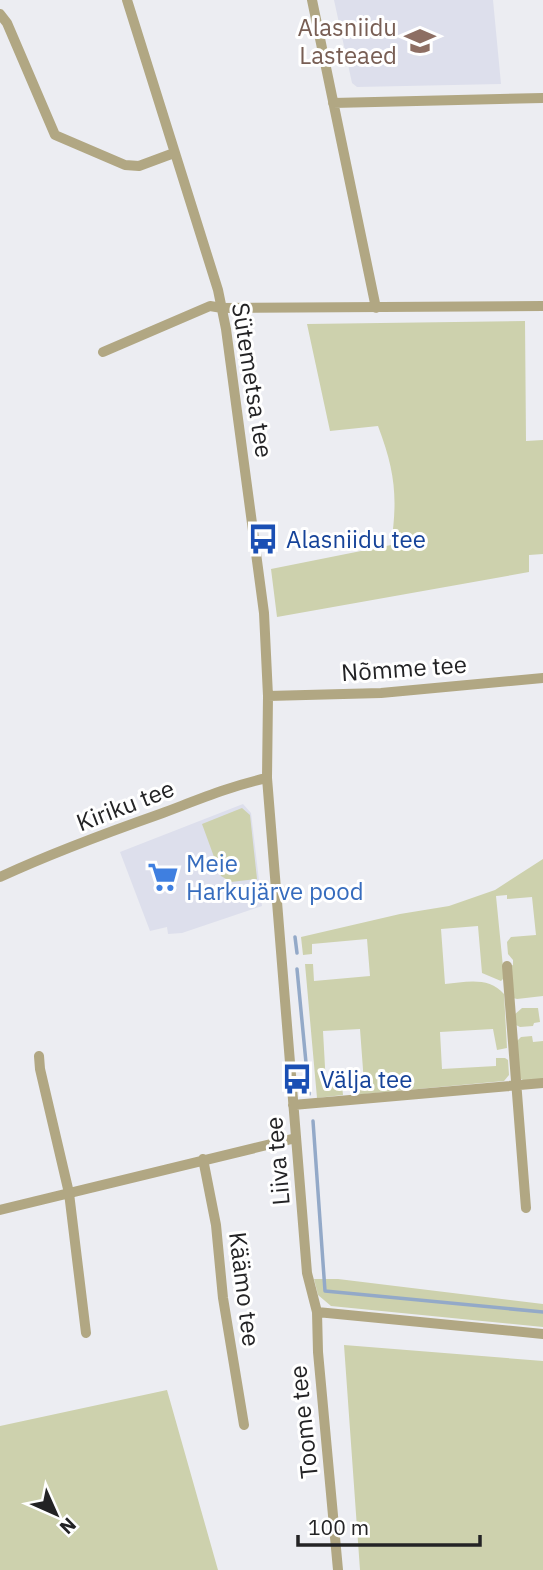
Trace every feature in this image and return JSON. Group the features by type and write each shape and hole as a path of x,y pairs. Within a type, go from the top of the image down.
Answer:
{"street":[{"name":"Sütemetsa tee","path":"127,0 222,308 264,612 268,696 267,778"},
{"path":"312,0 376,309"},
{"path":"0,14 7,23 55,135 125,165 139,166 174,153"},
{"path":"332,103 543,99"},
{"path":"103,352 210,306 376,309 543,306"},
{"name":"Nõmme tee","path":"268,696 381,694 543,678"},
{"name":"Kiriku tee","path":"0,877 102,835 246,783 267,778"},
{"name":"Liiva tee","path":"267,778 307,1273 317,1312"},
{"path":"507,967 526,1208"},
{"path":"39,1056 69,1193 86,1333"},
{"path":"293,1105 543,1083"},
{"path":"0,1210 296,1138"},
{"name":"Käämo tee","path":"203,1159 216,1225 223,1298 244,1424"},
{"path":"317,1312 543,1334"},
{"name":"Toome tee","path":"317,1312 318,1352 338,1570"}],"shaded area":[{"name":"Alasniidu Lasteaed","path":"334,0 493,0 501,84 357,87 352,83"},
{"path":"243,804 251,813 262,906 182,933 168,934 167,927 150,931 120,852"}],"green space":[{"path":"525,321 526,441 543,440 543,554 529,555 529,572 277,617 271,569 391,545 393,528 393,484 378,426 330,431 307,324"},
{"path":"242,808 250,815 257,879 231,882 221,876 202,824"},
{"path":"543,859 543,996 513,998 510,966 513,965 513,960 508,954 507,942 511,937 536,935 532,897 507,899 507,895 496,896 503,967 501,981 482,973 478,926 441,929 445,984 484,982 504,994 507,1048 497,1050 493,1029 440,1032 442,1069 496,1066 496,1058 505,1058 508,1060 509,1075 504,1081 354,1095 350,1084 364,1083 360,1029 323,1031 326,1085 342,1085 343,1095 317,1098 305,964 313,964 314,981 370,976 367,939 312,944 312,954 303,955 301,937 400,914 449,906 495,890"},
{"path":"522,1008 538,1008 540,1022 534,1023 533,1026 520,1027 514,1024 514,1015"},
{"path":"532,1036 533,1042 543,1041 543,1080 525,1081 519,1078 517,1041 521,1037"},
{"path":"314,1279 338,1279 543,1304 543,1327 331,1306 318,1295"},
{"path":"344,1345 543,1361 543,1570 360,1570"},
{"path":"167,1390 218,1570 0,1570 0,1426"}],"waterway":[{"path":"295,937 297,953"},
{"path":"297,969 309,1094"},
{"path":"313,1121 325,1291 543,1312"}],"place":[{"name":"Alasniidu Lasteaed","path":"420,41"},
{"name":"Alasniidu tee","path":"263,539"},
{"name":"Meie Harkujärve pood","path":"163,877"},
{"name":"Välja tee","path":"297,1079"}]}
